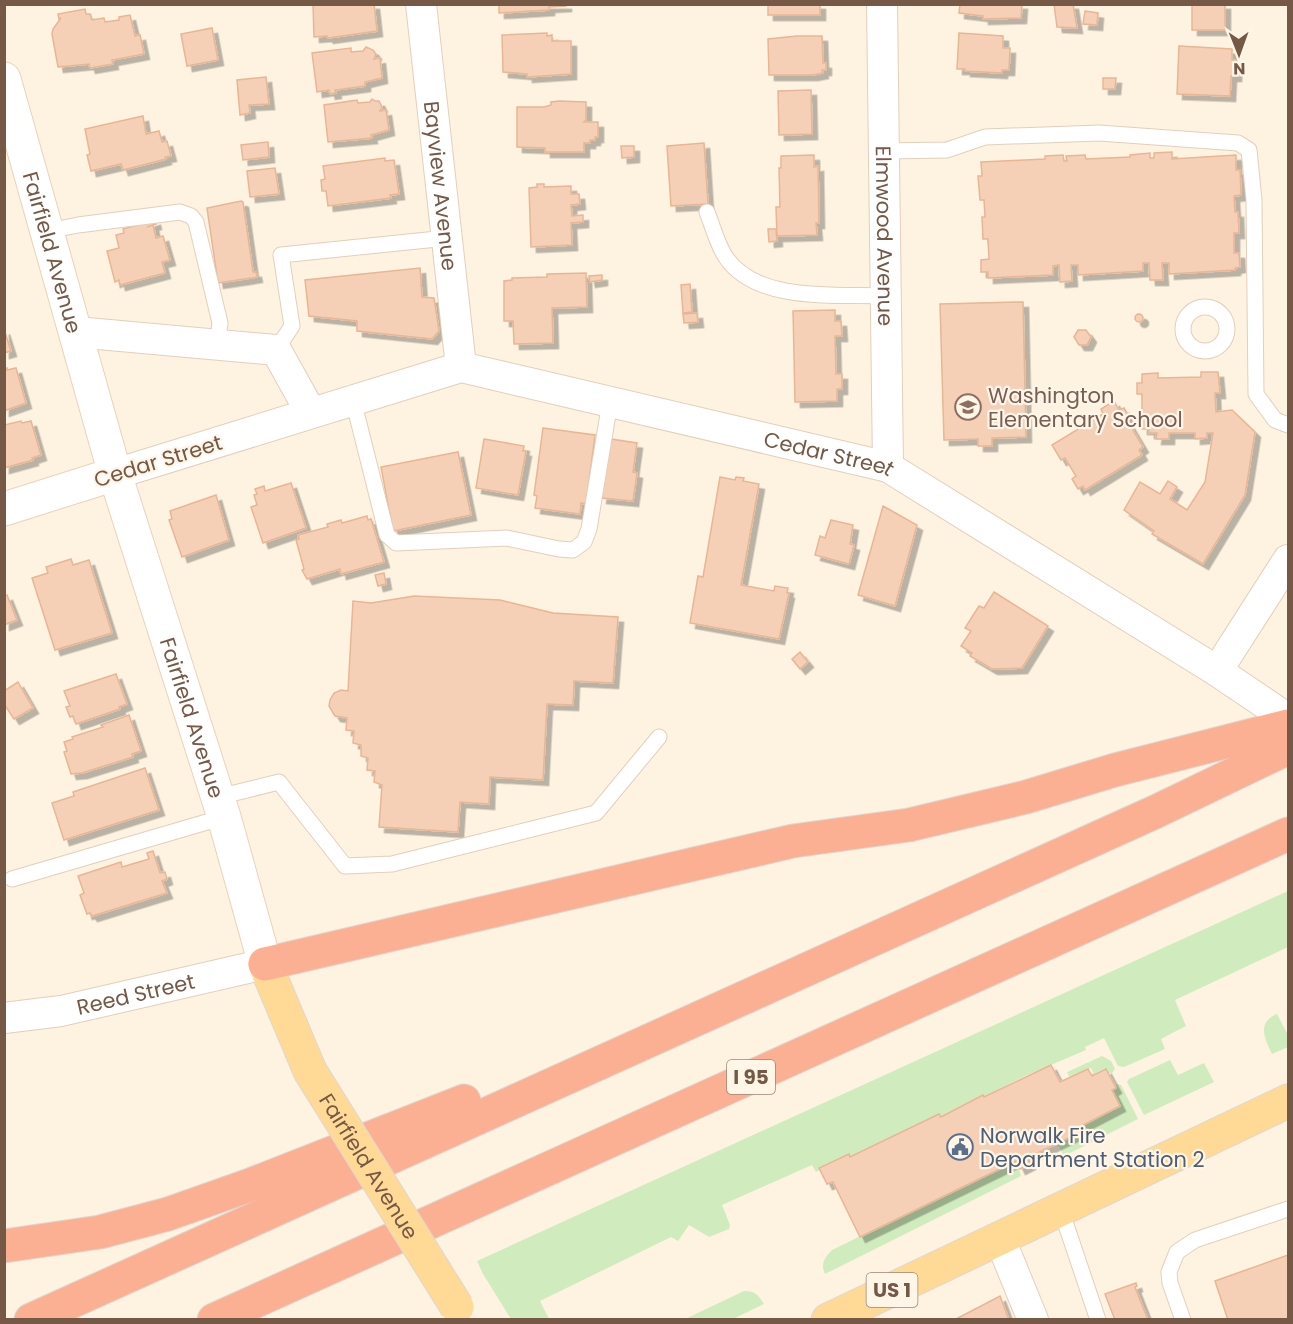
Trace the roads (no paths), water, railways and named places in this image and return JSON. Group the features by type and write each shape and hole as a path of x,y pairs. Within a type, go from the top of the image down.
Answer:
{"highway":[{"path":"265,964 793,841 909,825 1026,797 1115,770 1288,726"},
{"path":"31,1320 1155,812 1288,748"},
{"name":"I 95","path":"214,1320 1288,834"},
{"path":"4,1246 100,1232 134,1224 206,1201 755,991"}],"main road":[{"name":"Fairfield Avenue","path":"4,79 63,228 76,332 115,474 221,807 265,964 310,1071 461,1313"},
{"name":"Cedar Street","path":"4,509 115,474"},
{"name":"US 1","path":"828,1320 1288,1101"}],"street":[{"name":"Bayview Avenue","path":"421,4 461,367"},
{"name":"Elmwood Avenue","path":"882,4 888,467"},
{"path":"76,332 276,350 311,413"},
{"name":"Cedar Street","path":"115,474 461,367 888,467 1288,719"},
{"path":"1225,678 1288,560"},
{"name":"Reed Street","path":"4,1018 60,1011 265,964"},
{"path":"1000,1239 1033,1320"}],"lane":[{"path":"884,151 947,150 984,137 1099,133 1238,143 1249,150 1254,200 1256,394 1275,420 1288,425"},
{"path":"63,228 180,212 191,216 196,222 220,323 217,345"},
{"path":"707,212 726,258 735,269 760,285 807,294 885,296"},
{"path":"276,350 292,326 281,255 447,238"},
{"path":"1228,330 1256,329"},
{"path":"353,400 387,535 396,543 507,538 566,550 573,550 584,542 589,530 610,402"},
{"path":"12,879 221,807 279,782 345,866 392,864 596,813 658,737"},
{"path":"1061,1209 1098,1320"},
{"path":"1183,1320 1170,1283 1170,1272 1177,1252 1196,1240 1288,1209"}],"place":[{"name":"Washington Elementary School","path":"968,407"},
{"name":"Norwalk Fire Department Station 2","path":"960,1147"}]}
